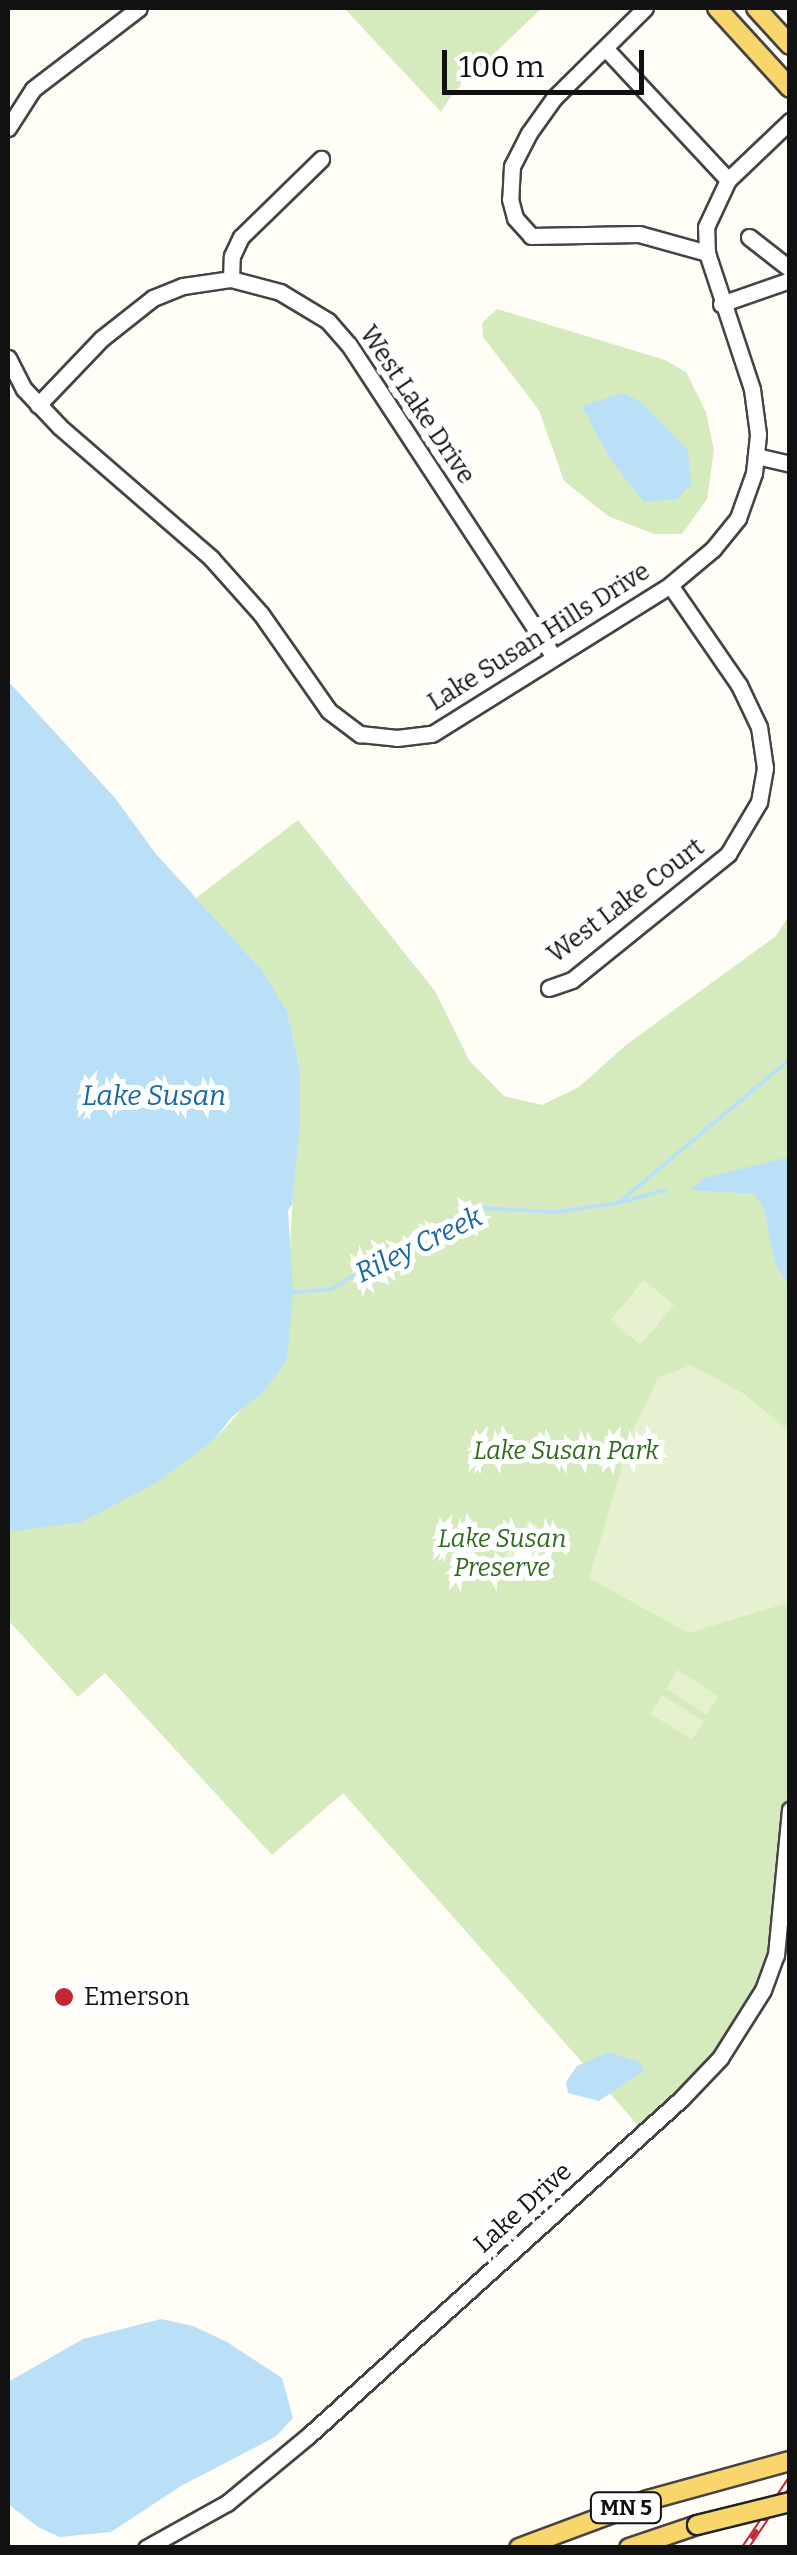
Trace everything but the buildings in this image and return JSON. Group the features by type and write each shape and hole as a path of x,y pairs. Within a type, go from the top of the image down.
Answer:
{"main road":[{"path":"717,8 790,88"},
{"path":"756,8 790,44"},
{"name":"MN 5","path":"519,2548 735,2474 790,2461"},
{"name":"MN 5","path":"628,2548 790,2502"}],"street":[{"path":"8,128 34,89 138,8"},
{"path":"646,8 554,98 512,166 510,200 515,218 531,236 640,234 707,253"},
{"path":"606,49 728,180"},
{"name":"Lake Susan Hills Drive","path":"8,358 24,390 38,405 211,558 262,614 329,711 360,734 397,738 432,734 670,584 714,549 738,518 756,456 758,434 752,390 707,253 706,227 728,180 790,121"},
{"path":"230,279 232,256 241,238 321,158"},
{"path":"749,237 790,269"},
{"name":"West Lake Drive","path":"38,405 101,339 153,298 183,286 230,279 280,292 328,321 349,345 554,657"},
{"path":"721,304 790,280"},
{"path":"756,456 790,464"},
{"name":"West Lake Court","path":"550,988 572,980 728,854 759,802 765,768 759,727 738,685 670,584"},
{"name":"Lake Drive","path":"146,2548 227,2503 308,2436 681,2098 720,2058 763,1990 776,1955 790,1810"}],"green space":[{"path":"344,8 542,8 453,93 441,112"},
{"path":"497,309 665,360 686,372 706,412 714,450 707,499 682,534 654,534 608,516 564,481 539,410 483,337 482,323"},
{"name":"Lake Susan Preserve","path":"298,820 435,991 469,1060 504,1096 542,1105 579,1087 626,1045 776,936 789,915 790,1810 776,1955 720,2058 644,2132 343,1793 272,1855 105,1673 78,1697 8,1620 8,1531 214,1440 241,1410 290,1247 300,1069 287,1011 262,970 196,898"},
{"path":"644,1280 674,1305 640,1345 611,1320"},
{"path":"691,1365 744,1394 789,1431 790,1602 688,1633 589,1578 633,1430 658,1378"},
{"path":"529,1520 553,1536 525,1578 501,1561"},
{"path":"678,1670 718,1696 706,1715 666,1688"},
{"path":"662,1695 704,1721 692,1740 650,1714"}],"water":[{"path":"623,393 641,402 688,450 691,485 677,499 644,502 610,459 582,406"},
{"name":"Lake Susan","path":"8,681 115,798 156,854 262,970 287,1011 300,1069 300,1123 292,1205 288,1210 293,1291 287,1360 264,1391 231,1418 214,1440 156,1483 82,1522 8,1532"},
{"path":"789,1157 789,1287 775,1263 764,1208 754,1194 690,1190 704,1178"},
{"path":"609,2052 639,2062 645,2070 599,2101 568,2093 566,2082 577,2066"},
{"path":"161,2319 193,2326 227,2342 282,2378 293,2418 275,2437 181,2486 111,2532 60,2537 38,2527 8,2504 8,2382 83,2339"}],"waterway":[{"name":"Riley Creek","path":"289,1293 331,1289 445,1222 481,1208 555,1212 618,1203 790,1059"},
{"path":"621,1202 665,1190"}],"railway":[{"path":"745,2548 790,2481"}],"place":[{"name":"Emerson","path":"64,1997"}],"park label":[{"name":"Lake Susan Park","path":"566,1451"}]}
